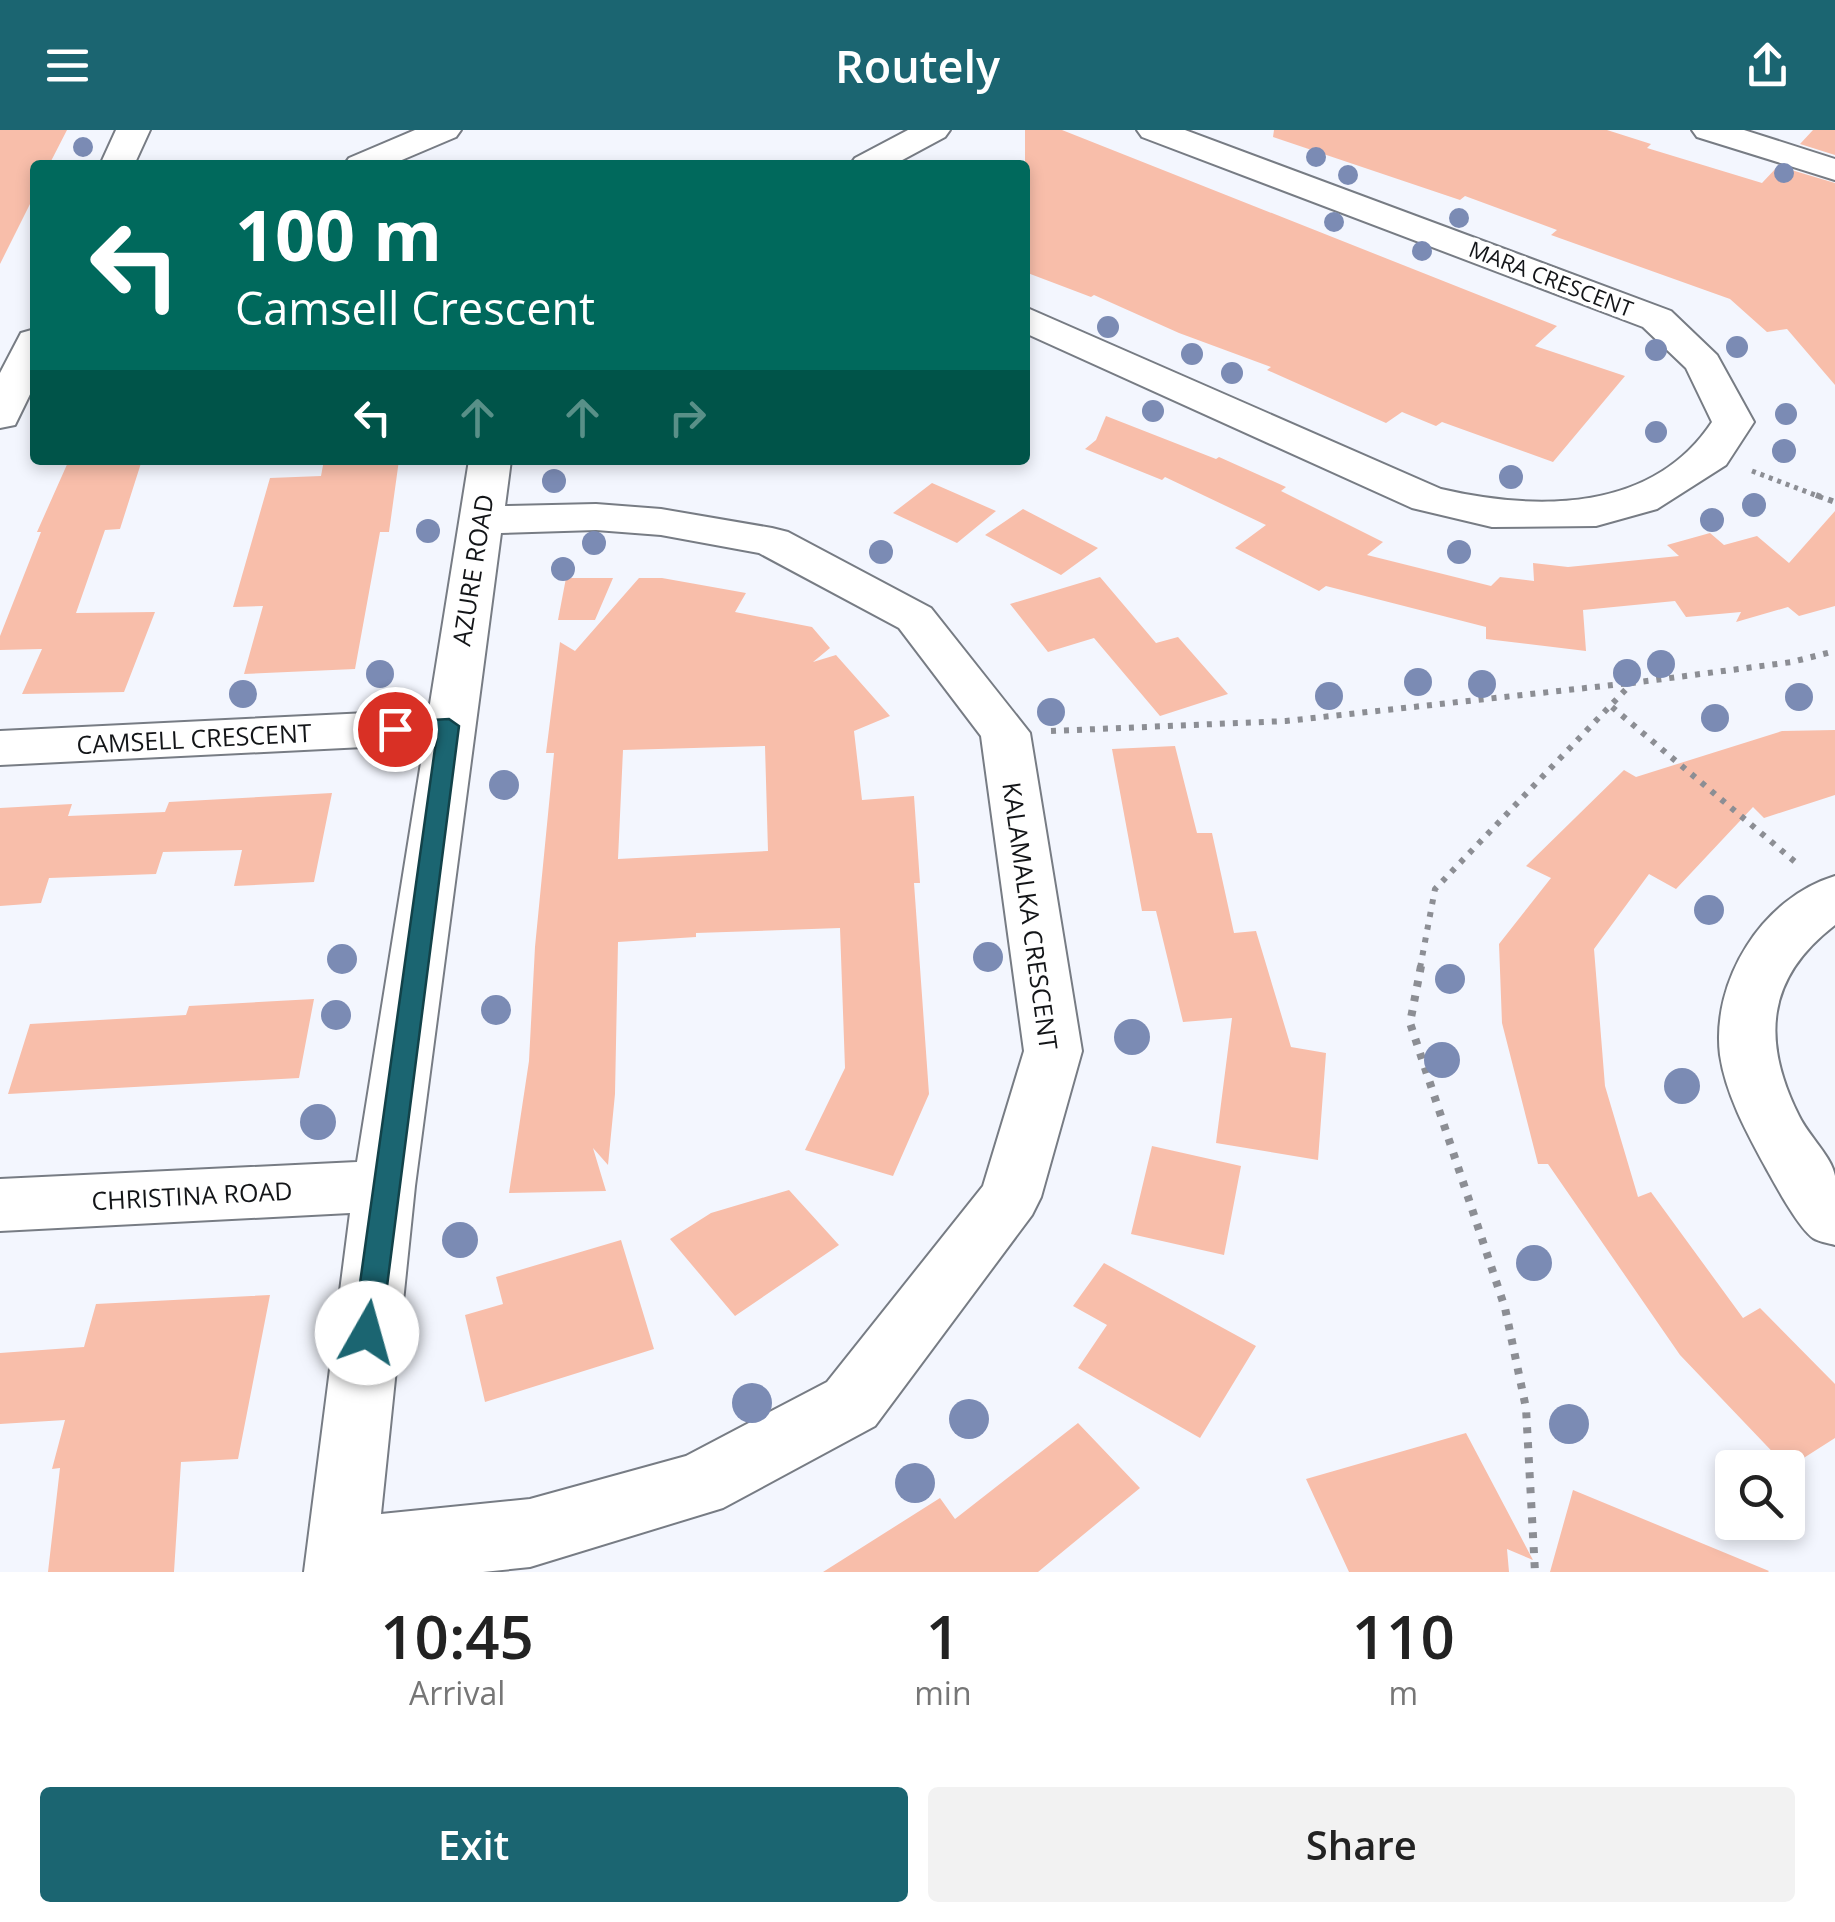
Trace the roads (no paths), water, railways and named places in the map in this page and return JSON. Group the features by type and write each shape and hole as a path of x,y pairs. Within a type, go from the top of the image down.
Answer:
{"street":[{"path":"118,160 133,130"},
{"path":"373,160 444,130"},
{"path":"876,160 933,130"},
{"name":"MARA CRESCENT","path":"1030,321 1427,499 1492,514 1596,514 1642,500 1711,456 1733,422 1703,362 1657,319 1154,130"},
{"path":"1709,130 1835,170"},
{"path":"0,416 30,352"},
{"name":"AZURE ROAD","path":"340,1562 384,1186 489,465"},
{"name":"KALAMALKA CRESCENT","path":"340,1562 530,1533 698,1485 851,1404 1010,1197 1052,1051 1005,733 914,618 772,542 661,522 596,517 480,520"},
{"name":"CAMSELL CRESCENT","path":"0,748 449,726"},
{"path":"1835,896 1773,950 1756,978 1750,1011 1750,1054 1760,1096 1776,1135 1835,1220"},
{"name":"CHRISTINA ROAD","path":"0,1205 384,1186"}]}
